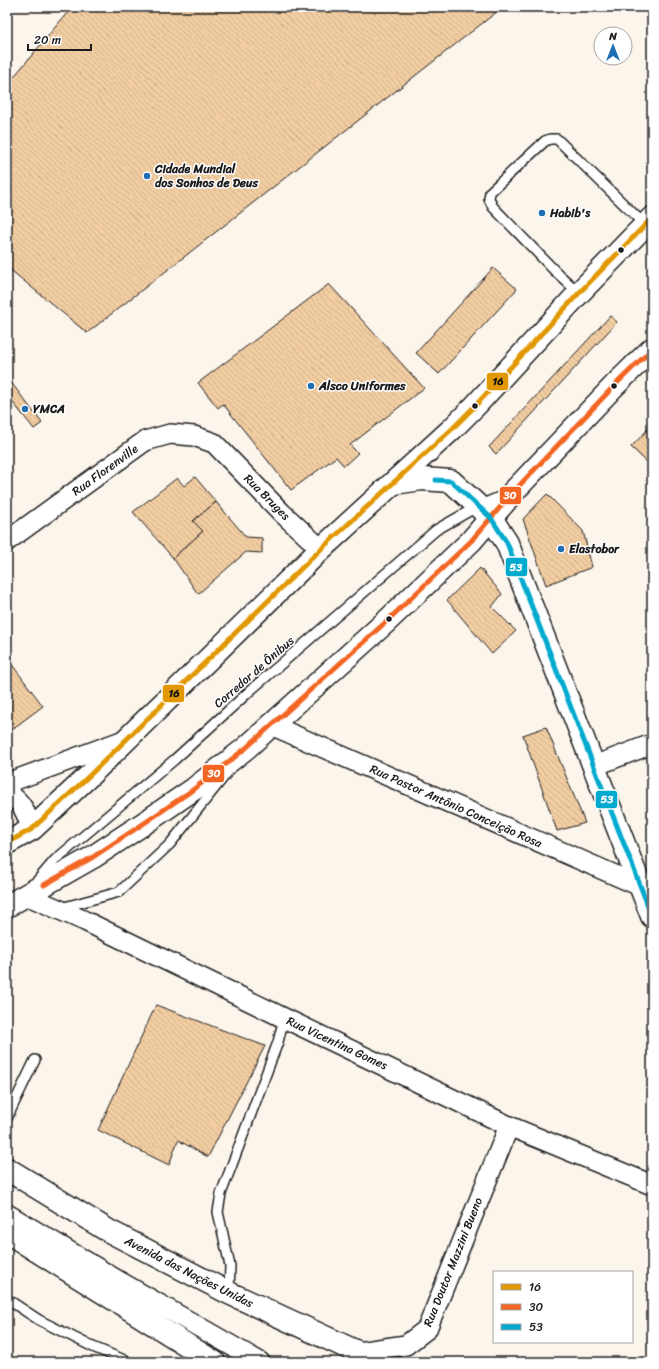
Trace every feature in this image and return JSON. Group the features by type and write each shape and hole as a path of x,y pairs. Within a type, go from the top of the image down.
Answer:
{"main road":[{"path":"7,844 32,829 128,738 321,549 394,483 475,406 579,293 649,222"},
{"path":"7,906 93,857 143,824 194,789 246,748 399,609 471,541 484,512 515,490 615,385 652,349"},
{"path":"394,483 422,479 451,481 484,512 507,543 652,916"},
{"name":"Avenida das Nações Unidas","path":"7,1169 107,1230 229,1293 378,1362"},
{"path":"7,1232 214,1362"}],"street":[{"name":"Rua Florenville","path":"7,540 145,441 170,434 194,436 214,443"},
{"name":"Rua Bruges","path":"214,443 282,513 321,549"},
{"name":"Rua Pastor Antônio Conceição Rosa","path":"271,725 640,886"},
{"path":"7,783 128,738"},
{"path":"594,766 652,744"},
{"path":"7,793 22,804 32,829"},
{"name":"Rua Vicentina Gomes","path":"26,895 128,941 509,1126 652,1185"},
{"name":"Rua Doutor Mazzini Bueno","path":"358,1352 406,1345 427,1329 509,1126"},
{"path":"7,1214 117,1280 260,1362"}],"lane":[{"path":"579,293 556,272 493,208 489,199 490,192 545,142 550,139 557,139 649,222"},
{"name":"Corredor de Ônibus","path":"26,895 55,860 174,760 436,530 484,512"},
{"path":"57,909 119,892 170,844 204,804 246,748"},
{"path":"229,1293 230,1266 218,1212 221,1194 278,1042 284,1018"},
{"path":"7,1118 35,1060"},
{"path":"7,1299 46,1323 92,1347 129,1362"}],"building":[{"name":"Cidade Mundial dos Sonhos de Deus","path":"72,7 503,7 87,333 7,267 7,85"},
{"path":"493,268 517,289 439,374 416,353"},
{"name":"Alsco Uniformes","path":"329,284 424,388 350,445 358,453 344,466 336,457 291,490 223,404 218,408 198,383"},
{"path":"610,316 617,322 496,454 489,447"},
{"name":"YMCA","path":"7,377 42,423 34,429 7,395"},
{"path":"652,425 652,467 631,447"},
{"path":"195,477 216,502 193,521 203,531 173,558 133,512 177,478 184,486"},
{"name":"Elastobor","path":"547,494 583,531 592,567 546,585 523,519"},
{"path":"216,502 246,537 262,538 262,553 246,552 198,594 173,558 203,531 193,521"},
{"path":"480,568 502,594 492,607 516,631 492,654 447,600"},
{"path":"7,658 43,706 7,733"},
{"path":"546,727 585,823 557,831 523,735"},
{"path":"156,1005 265,1046 208,1157 178,1140 169,1165 98,1130"}],"transit line":[{"name":"16","path":"7,843 32,829 91,774 321,549 452,429 579,293 652,218"},
{"name":"30","path":"44,885 93,857 143,824 194,789 246,748 388,620 471,541 515,490 615,385 652,349"},
{"name":"53","path":"436,480 451,481 491,518 507,543 652,916"}],"place":[{"name":"Cidade Mundial dos Sonhos de Deus","path":"147,176"},
{"name":"Habib's","path":"542,213"},
{"name":"Alsco Uniformes","path":"311,386"},
{"name":"YMCA","path":"25,409"},
{"name":"Elastobor","path":"561,549"}]}
